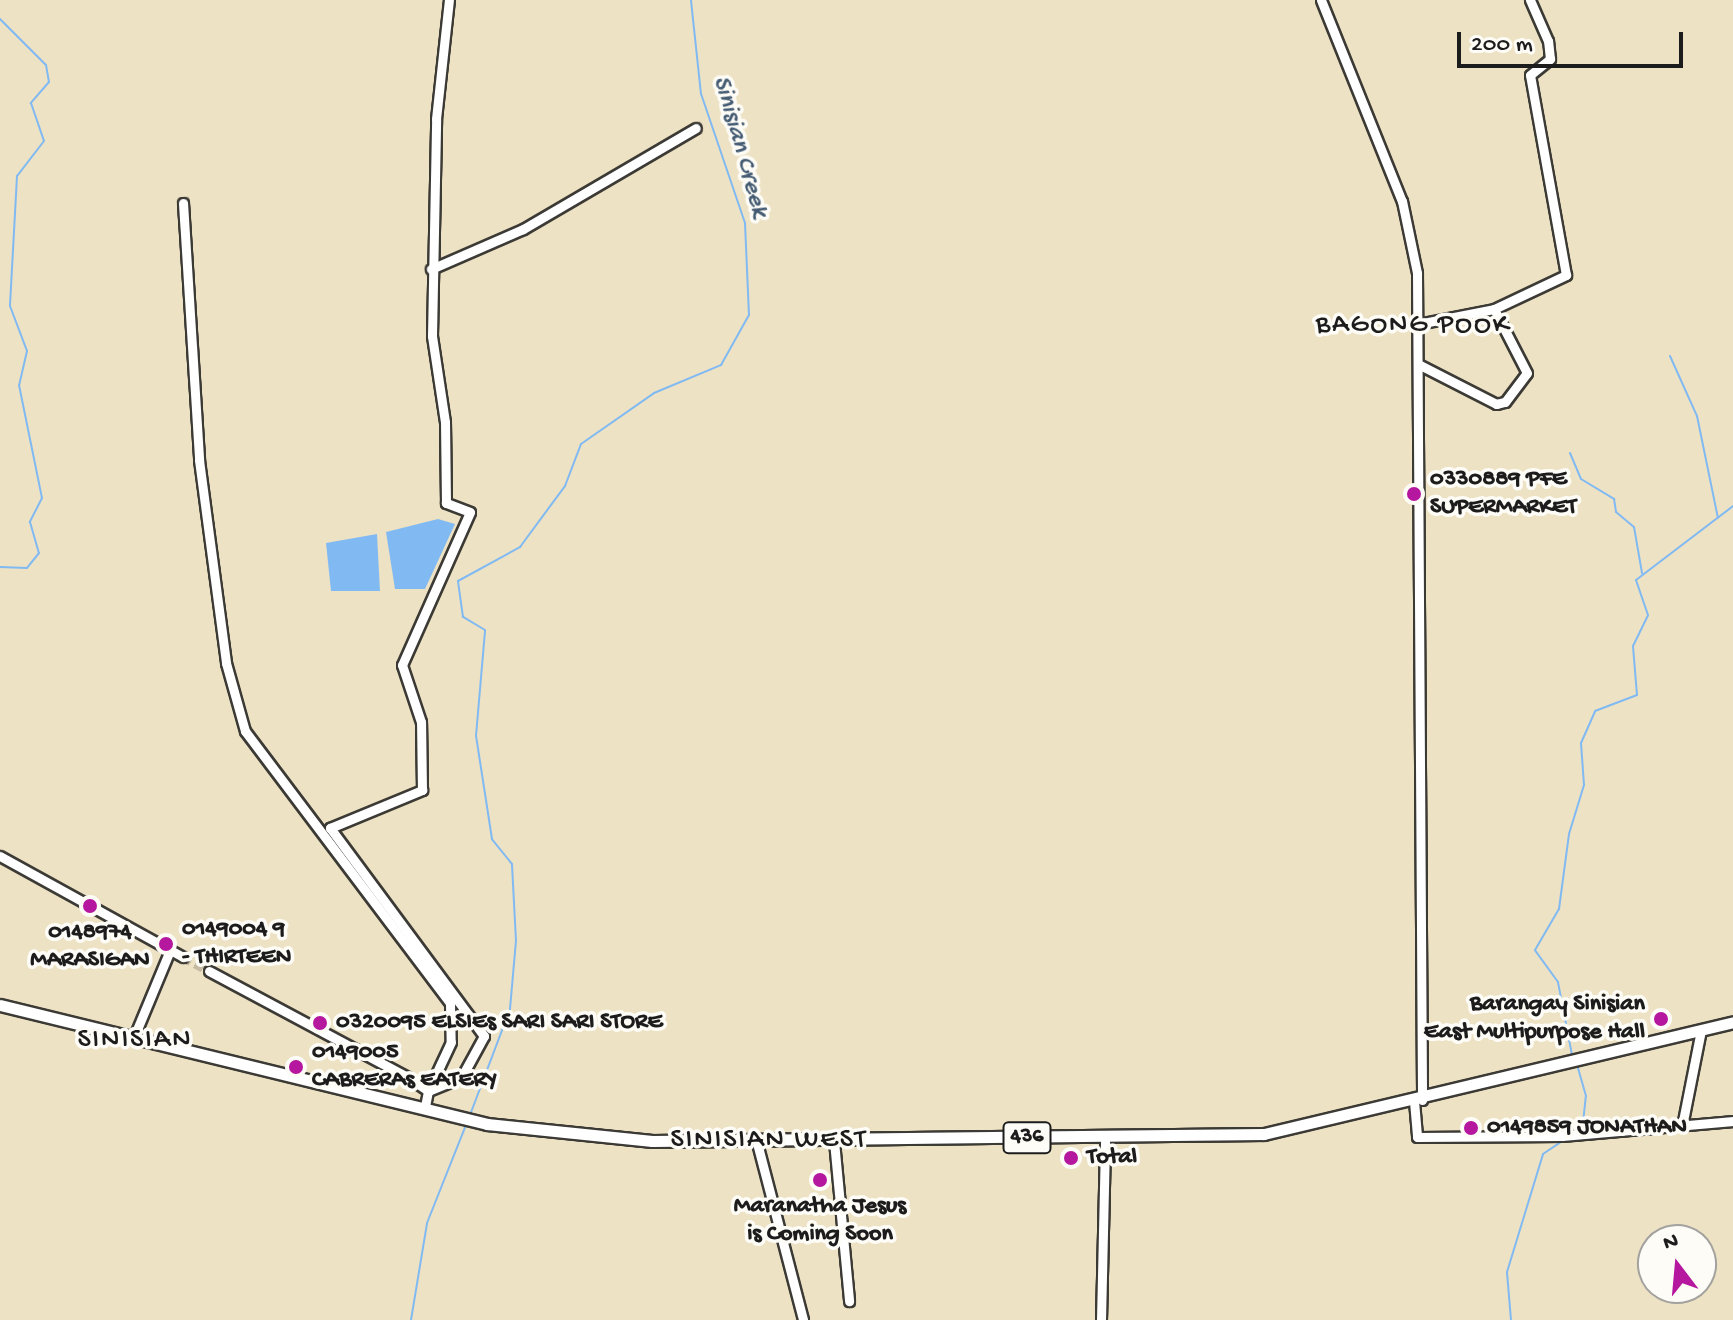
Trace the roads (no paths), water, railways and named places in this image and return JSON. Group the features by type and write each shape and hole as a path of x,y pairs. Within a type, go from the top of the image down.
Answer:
{"main road":[{"name":"436","path":"0,1005 487,1124 580,1138 834,1141 1264,1134 1418,1100 1733,1022"}],"street":[{"path":"428,1091 461,1078 484,1036 330,828 422,790 421,722 402,665 470,512 446,503 431,269 449,0"},
{"path":"1321,0 1402,201 1417,273 1417,1137 1562,1136 1733,1121"},
{"path":"1418,324 1494,309 1566,275 1530,75 1550,59 1549,50 1530,0"},
{"path":"431,269 523,229 696,128"},
{"path":"183,203 199,460 226,663 245,731 450,1003 451,1042 428,1091 425,1107"},
{"path":"1418,364 1496,404 1505,402 1527,373 1494,309"},
{"path":"0,856 183,957"},
{"path":"133,1039 170,950"},
{"path":"209,971 428,1091"},
{"path":"1682,1126 1701,1030"},
{"path":"1101,1320 1105,1137"},
{"path":"756,1139 803,1320"},
{"path":"834,1141 849,1301"}],"water":[{"path":"438,519 455,524 425,589 395,589 386,532"},
{"path":"377,534 380,591 331,591 326,543"}],"waterway":[{"name":"Sinisian Creek","path":"470,1115 510,1009 516,941 512,864 492,839 476,736 485,630 463,617 458,581 520,547 565,486 581,444 654,393 721,365 749,315 745,223 701,94 691,0"},
{"path":"0,19 46,65 49,82 31,103 44,141 17,176 10,306 27,351 19,385 42,498 30,522 39,553 27,568 0,567"},
{"path":"1670,356 1697,416 1718,518"},
{"path":"1570,453 1581,479 1614,499 1616,512 1634,527 1642,573"},
{"path":"1572,1055 1558,982 1535,950 1559,909 1569,834 1584,785 1581,743 1595,711 1637,695 1633,646 1648,615 1636,580 1733,506"},
{"path":"1573,1131 1583,1123 1586,1096 1577,1064"},
{"name":"Sinisian Creek","path":"411,1320 427,1223 466,1125"},
{"path":"1511,1320 1507,1272 1543,1154 1562,1141"}],"tunnel":[{"path":"183,957 209,971"}],"place":[{"name":"0330889 PFE SUPERMARKET","path":"1414,494"},
{"name":"0148974 MARASIGAN","path":"90,906"},
{"name":"0149004 9 - THIRTEEN","path":"166,944"},
{"name":"Barangay Sinisian East Multipurpose Hall","path":"1661,1019"},
{"name":"0320095 ELSIEs SARI SARI STORE","path":"320,1023"},
{"name":"0149005 CABRERAs EATERY","path":"296,1067"},
{"name":"0149859 JONATHAN","path":"1471,1128"},
{"name":"Total","path":"1071,1158"},
{"name":"Maranatha Jesus is Coming Soon","path":"820,1180"}],"district":[{"name":"BAGONG POOK","path":"1413,326"},
{"name":"SINISIAN","path":"135,1041"},
{"name":"SINISIAN WEST","path":"769,1141"}]}
